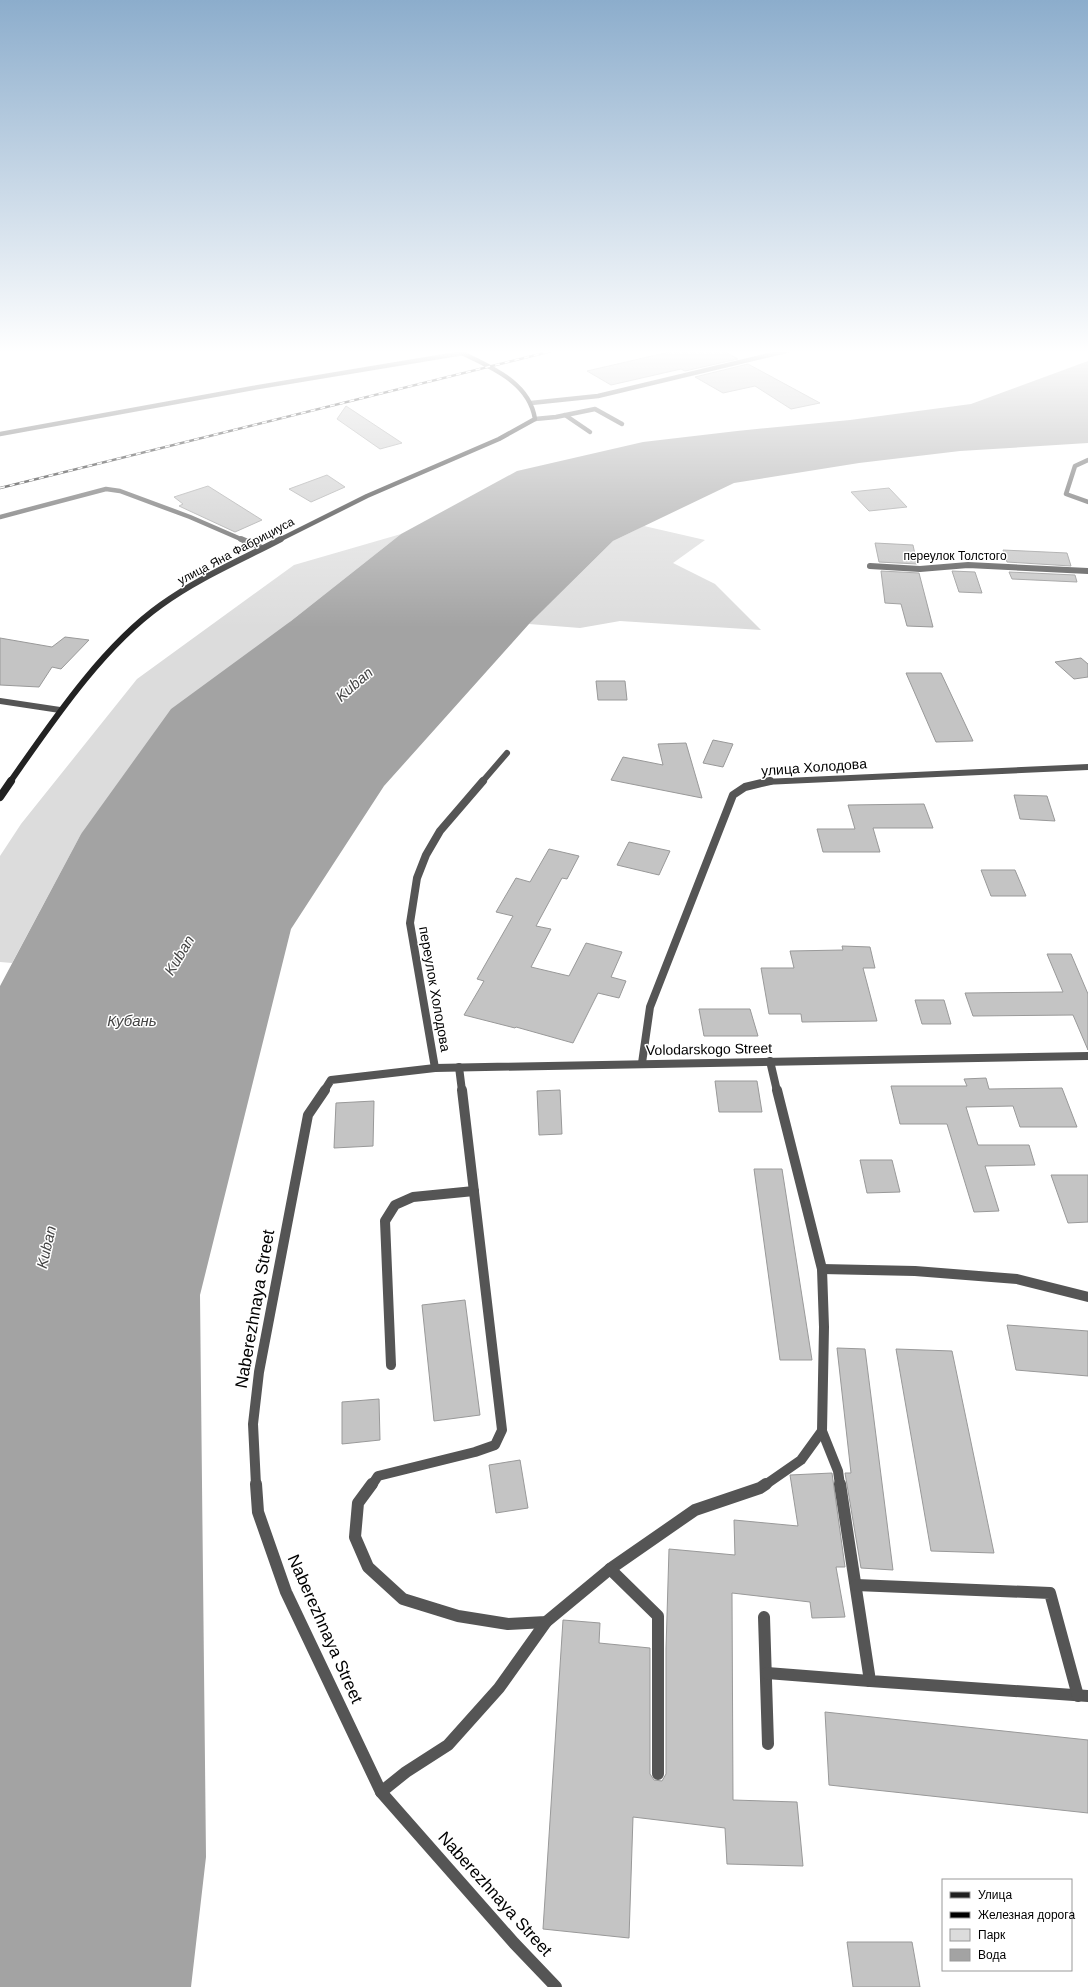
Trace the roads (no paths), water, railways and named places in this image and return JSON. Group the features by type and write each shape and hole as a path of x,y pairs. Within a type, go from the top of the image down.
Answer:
{"street":[{"name":"улица Яна Фабрициуса","path":"0,797 60,710 139,623 170,600 262,548 386,487 495,443"},
{"path":"1088,460 1075,466 1066,494 1088,502"},
{"path":"0,517 106,489 120,491 190,517 262,548"},
{"name":"переулок Толстого","path":"870,566 920,568 968,565 1088,571"},
{"path":"0,701 60,710"},
{"name":"переулок Холодова","path":"435,1068 410,922 417,878 426,855 440,831 507,753"},
{"name":"улица Холодова","path":"642,1063 650,1007 733,795 738,790 748,785 769,781 1088,767"},
{"name":"Volodarskogo Street","path":"330,1080 435,1068 460,1067 1088,1056"},
{"path":"770,1061 822,1269 824,1327 822,1431 838,1471 870,1681"},
{"path":"460,1067 502,1430 495,1445 475,1452 378,1476 358,1503 355,1537 368,1567 403,1598 458,1616 508,1624 546,1622"},
{"name":"Naberezhnaya Street","path":"330,1080 308,1115 259,1372 253,1424 258,1512 286,1592 381,1792 514,1943 556,1987"},
{"path":"391,1365 385,1221 395,1206 412,1197 474,1191"},
{"path":"822,1269 915,1271 1017,1279 1088,1297"},
{"path":"381,1792 406,1772 448,1745 499,1688 546,1622 610,1569 695,1510 760,1488 801,1460 822,1431"},
{"path":"610,1569 658,1616 658,1774"},
{"path":"767,1673 1083,1696 1050,1593 856,1585"},
{"path":"764,1617 767,1673 768,1744"}],"water":[{"name":"Кубань","path":"640,443 1088,443 960,451 859,463 734,483 613,541 529,624 384,786 291,929 200,1295 206,1857 191,1987 0,1987 0,986 81,834 171,709 291,621 401,534 517,471"}],"railway":[{"path":"0,488 182,443"}],"water label":[{"name":"Kuban","path":"354,684"},
{"name":"Kuban","path":"179,955"},
{"name":"Kuban","path":"46,1247"}]}
